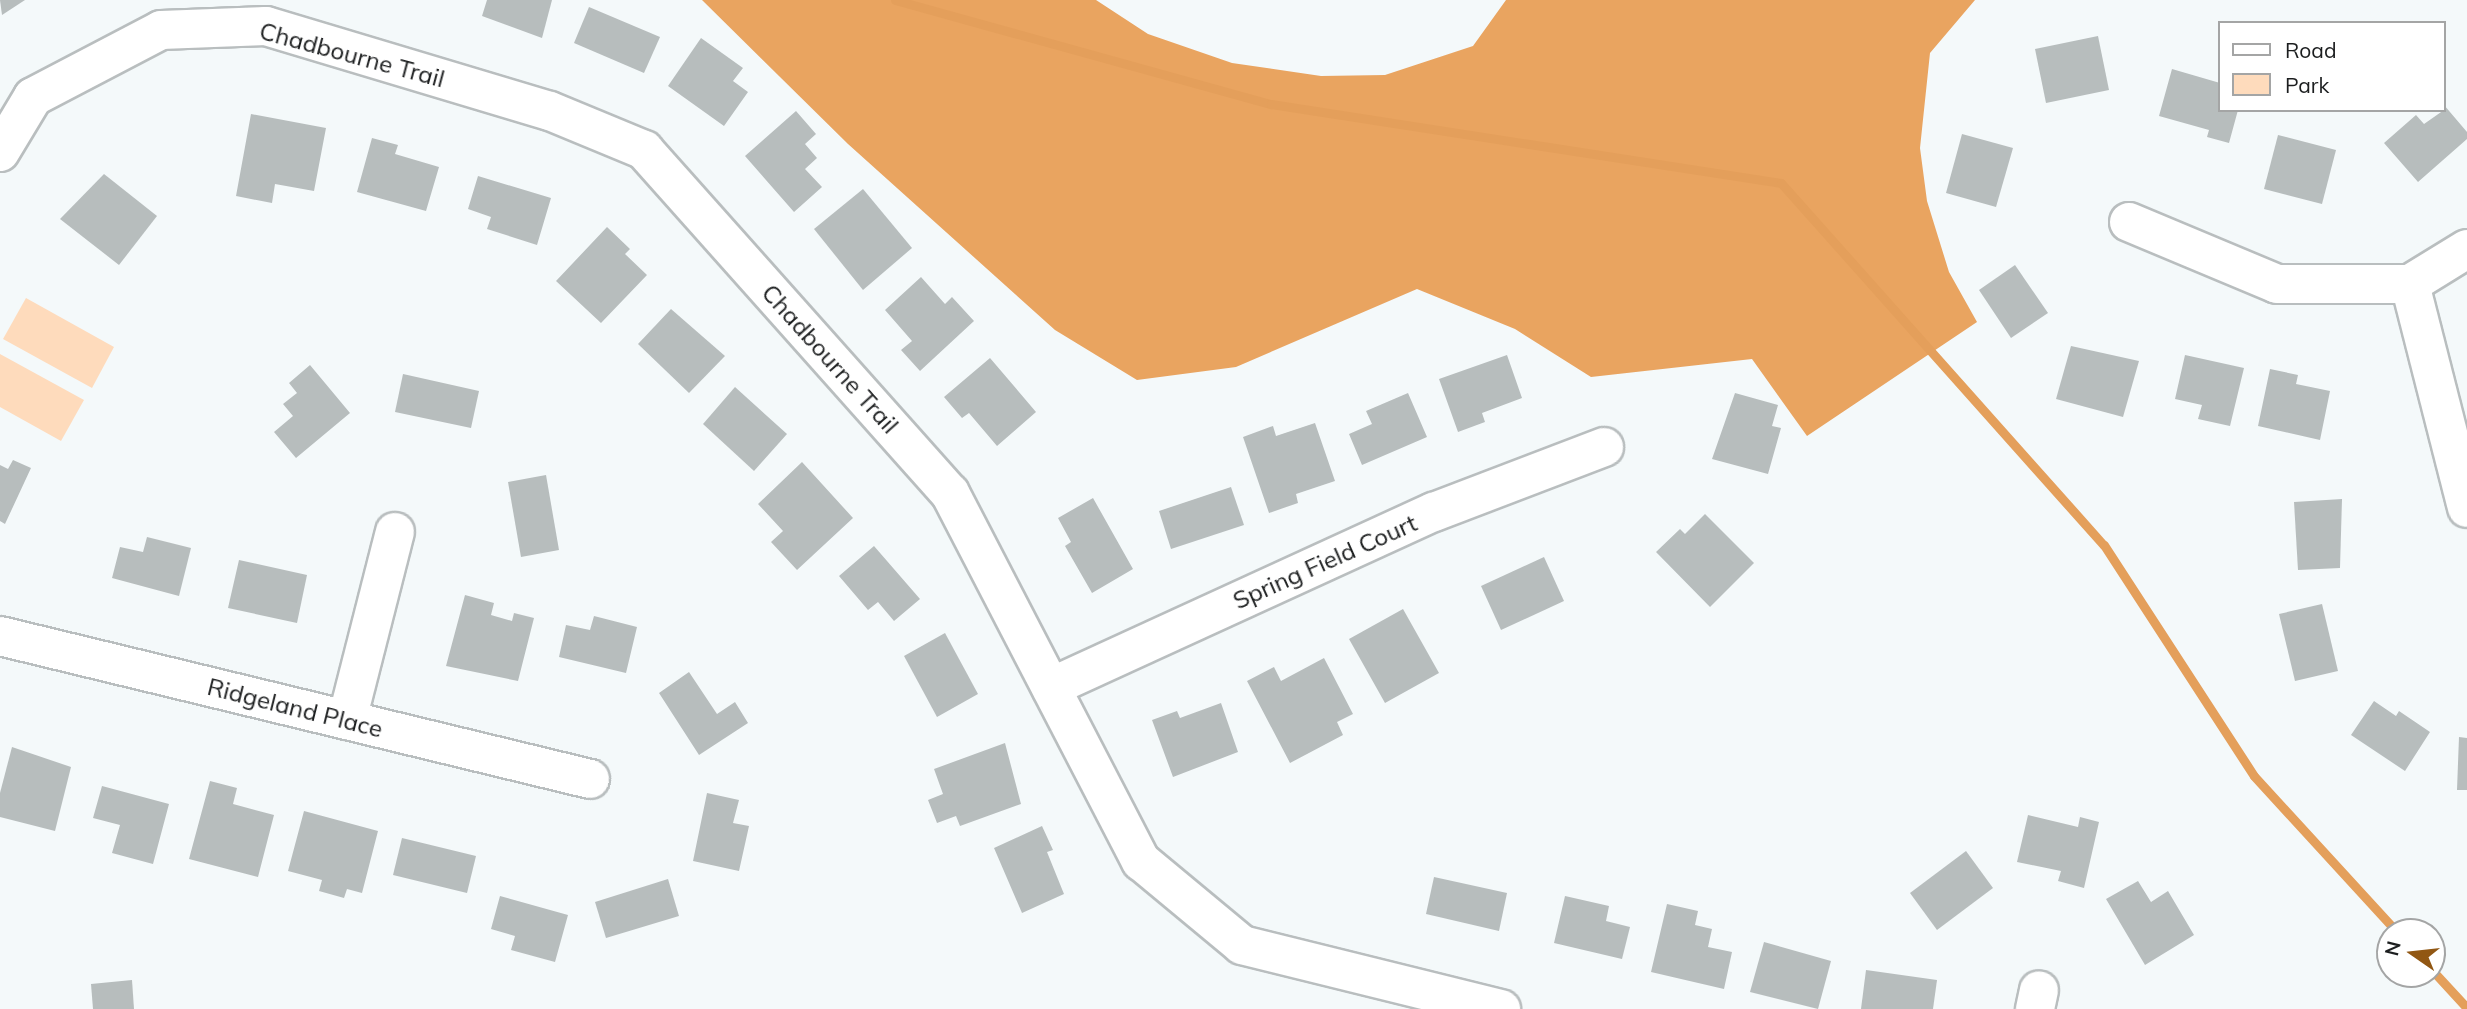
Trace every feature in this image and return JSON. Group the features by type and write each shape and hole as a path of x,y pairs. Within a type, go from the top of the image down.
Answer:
{"street":[{"name":"Chadbourne Trail","path":"0,152 33,97 157,15 266,26 550,111 644,150 950,493 1141,861 1242,945 1500,1009"},
{"path":"2129,222 2277,285 2410,284 2467,249"},
{"path":"2410,284 2467,508"},
{"name":"Spring Field Court","path":"1051,687 1434,512 1604,447"},
{"path":"347,720 395,532"},
{"name":"Ridgeland Place","path":"0,636 590,779"}],"green space":[{"path":"26,298 114,347 92,388 3,339"},
{"path":"0,354 84,400 61,441 0,407"}],"shaded area":[{"path":"702,0 1096,0 1148,34 1232,63 1321,76 1385,75 1473,46 1506,0 1975,0 1930,53 1920,148 1927,201 1949,272 1977,322 1807,436 1752,359 1591,377 1515,329 1417,289 1236,367 1137,380 1055,330 848,144"}],"building":[{"path":"0,0 25,0 2,15"},
{"path":"487,0 552,0 542,38 482,16"},
{"path":"589,7 660,37 644,73 574,43"},
{"path":"2098,36 2109,90 2046,103 2035,49"},
{"path":"701,38 743,68 733,81 748,92 724,126 668,86"},
{"path":"2172,69 2218,82 2218,112 2237,112 2229,143 2207,137 2209,130 2159,116"},
{"path":"2446,107 2467,132 2467,139 2418,182 2384,143 2416,115 2424,124 2441,112 2446,112"},
{"path":"796,111 816,134 805,144 817,158 805,169 822,187 794,212 745,156"},
{"path":"251,114 326,128 314,191 275,184 272,203 236,196"},
{"path":"1962,134 2013,148 1996,207 1946,193"},
{"path":"2278,135 2336,150 2322,204 2264,189"},
{"path":"372,138 398,145 395,154 439,167 426,211 357,192"},
{"path":"104,174 157,216 119,265 60,219"},
{"path":"478,176 551,198 537,245 487,229 491,217 468,209"},
{"path":"863,189 912,248 863,290 814,229"},
{"path":"607,227 630,249 625,254 647,275 601,323 556,281"},
{"path":"2015,265 2048,313 2011,338 1979,290"},
{"path":"921,277 945,304 952,297 974,321 920,371 901,350 912,341 885,310"},
{"path":"671,309 725,356 689,393 638,344"},
{"path":"2071,346 2139,361 2123,417 2056,399"},
{"path":"1507,355 1522,398 1482,413 1485,422 1458,432 1439,379"},
{"path":"2185,355 2244,368 2230,426 2198,419 2202,405 2175,399"},
{"path":"990,358 1036,412 997,446 969,413 962,418 944,397"},
{"path":"310,365 350,413 296,458 274,432 293,416 283,404 297,393 289,383"},
{"path":"2270,369 2298,375 2296,384 2330,391 2320,440 2258,426"},
{"path":"403,374 479,391 471,428 395,412"},
{"path":"735,387 787,434 754,471 703,424"},
{"path":"1408,393 1427,437 1362,465 1349,434 1372,424 1366,411"},
{"path":"1735,393 1778,405 1772,426 1781,428 1768,474 1712,459"},
{"path":"1315,423 1335,481 1296,494 1298,503 1269,513 1243,437 1273,426 1276,436"},
{"path":"13,460 31,468 5,524 0,521 0,465 8,469"},
{"path":"802,462 853,518 797,570 771,542 783,531 758,504"},
{"path":"546,475 559,550 521,557 508,482"},
{"path":"1231,487 1244,525 1171,549 1159,511"},
{"path":"1093,498 1133,569 1092,593 1065,546 1071,542 1058,518"},
{"path":"2342,499 2340,568 2298,570 2294,502"},
{"path":"1705,514 1754,563 1710,607 1656,552 1680,529 1685,534"},
{"path":"147,537 191,548 179,596 112,578 120,547 143,552"},
{"path":"874,546 920,599 894,621 878,602 868,610 839,576"},
{"path":"1544,557 1564,601 1501,630 1481,586"},
{"path":"239,560 307,575 297,623 228,608"},
{"path":"465,595 494,603 491,615 512,621 514,613 534,618 518,681 446,666"},
{"path":"2322,604 2338,671 2295,681 2279,614"},
{"path":"1403,609 1439,673 1385,703 1349,639"},
{"path":"594,616 637,627 626,673 559,657 566,625 590,630"},
{"path":"945,633 978,694 937,717 904,656"},
{"path":"1324,658 1353,714 1337,722 1343,735 1290,763 1247,681 1274,667 1281,681"},
{"path":"689,672 717,714 735,702 748,723 699,755 659,693"},
{"path":"2374,701 2396,716 2399,711 2430,732 2405,771 2351,735"},
{"path":"1221,703 1238,752 1173,777 1152,720 1177,711 1180,718"},
{"path":"2459,737 2467,738 2467,790 2457,790"},
{"path":"1005,743 1021,804 960,826 956,816 937,823 928,800 943,794 934,769"},
{"path":"12,747 71,767 55,831 0,817 0,793"},
{"path":"210,781 237,788 233,804 274,815 258,877 189,859"},
{"path":"102,786 169,804 153,864 112,853 120,825 93,818"},
{"path":"707,793 739,800 733,823 749,826 739,871 693,861"},
{"path":"304,811 378,831 362,893 347,889 344,898 319,891 322,880 288,871"},
{"path":"2028,815 2078,827 2080,817 2099,822 2084,888 2058,881 2061,871 2017,862"},
{"path":"1042,826 1053,850 1047,852 1064,894 1022,913 994,848"},
{"path":"402,838 476,856 467,893 393,875"},
{"path":"1966,851 1993,888 1937,930 1910,893"},
{"path":"1434,877 1507,893 1499,931 1426,914"},
{"path":"668,879 679,916 606,938 595,902"},
{"path":"2138,881 2151,902 2168,891 2194,935 2145,965 2106,899"},
{"path":"500,896 568,915 555,962 511,950 515,936 491,929"},
{"path":"1565,896 1609,906 1606,921 1630,927 1622,959 1554,943"},
{"path":"1667,904 1698,911 1695,925 1712,929 1708,947 1732,952 1724,989 1651,972"},
{"path":"1764,942 1831,961 1818,1009 1750,992"},
{"path":"1866,970 1937,980 1933,1009 1861,1009"},
{"path":"132,980 134,1009 93,1009 91,984"}],"waterway":[{"path":"895,0 1271,104 1781,183 2104,545 2254,776 2384,918"},
{"path":"2446,985 2467,1008"}]}
